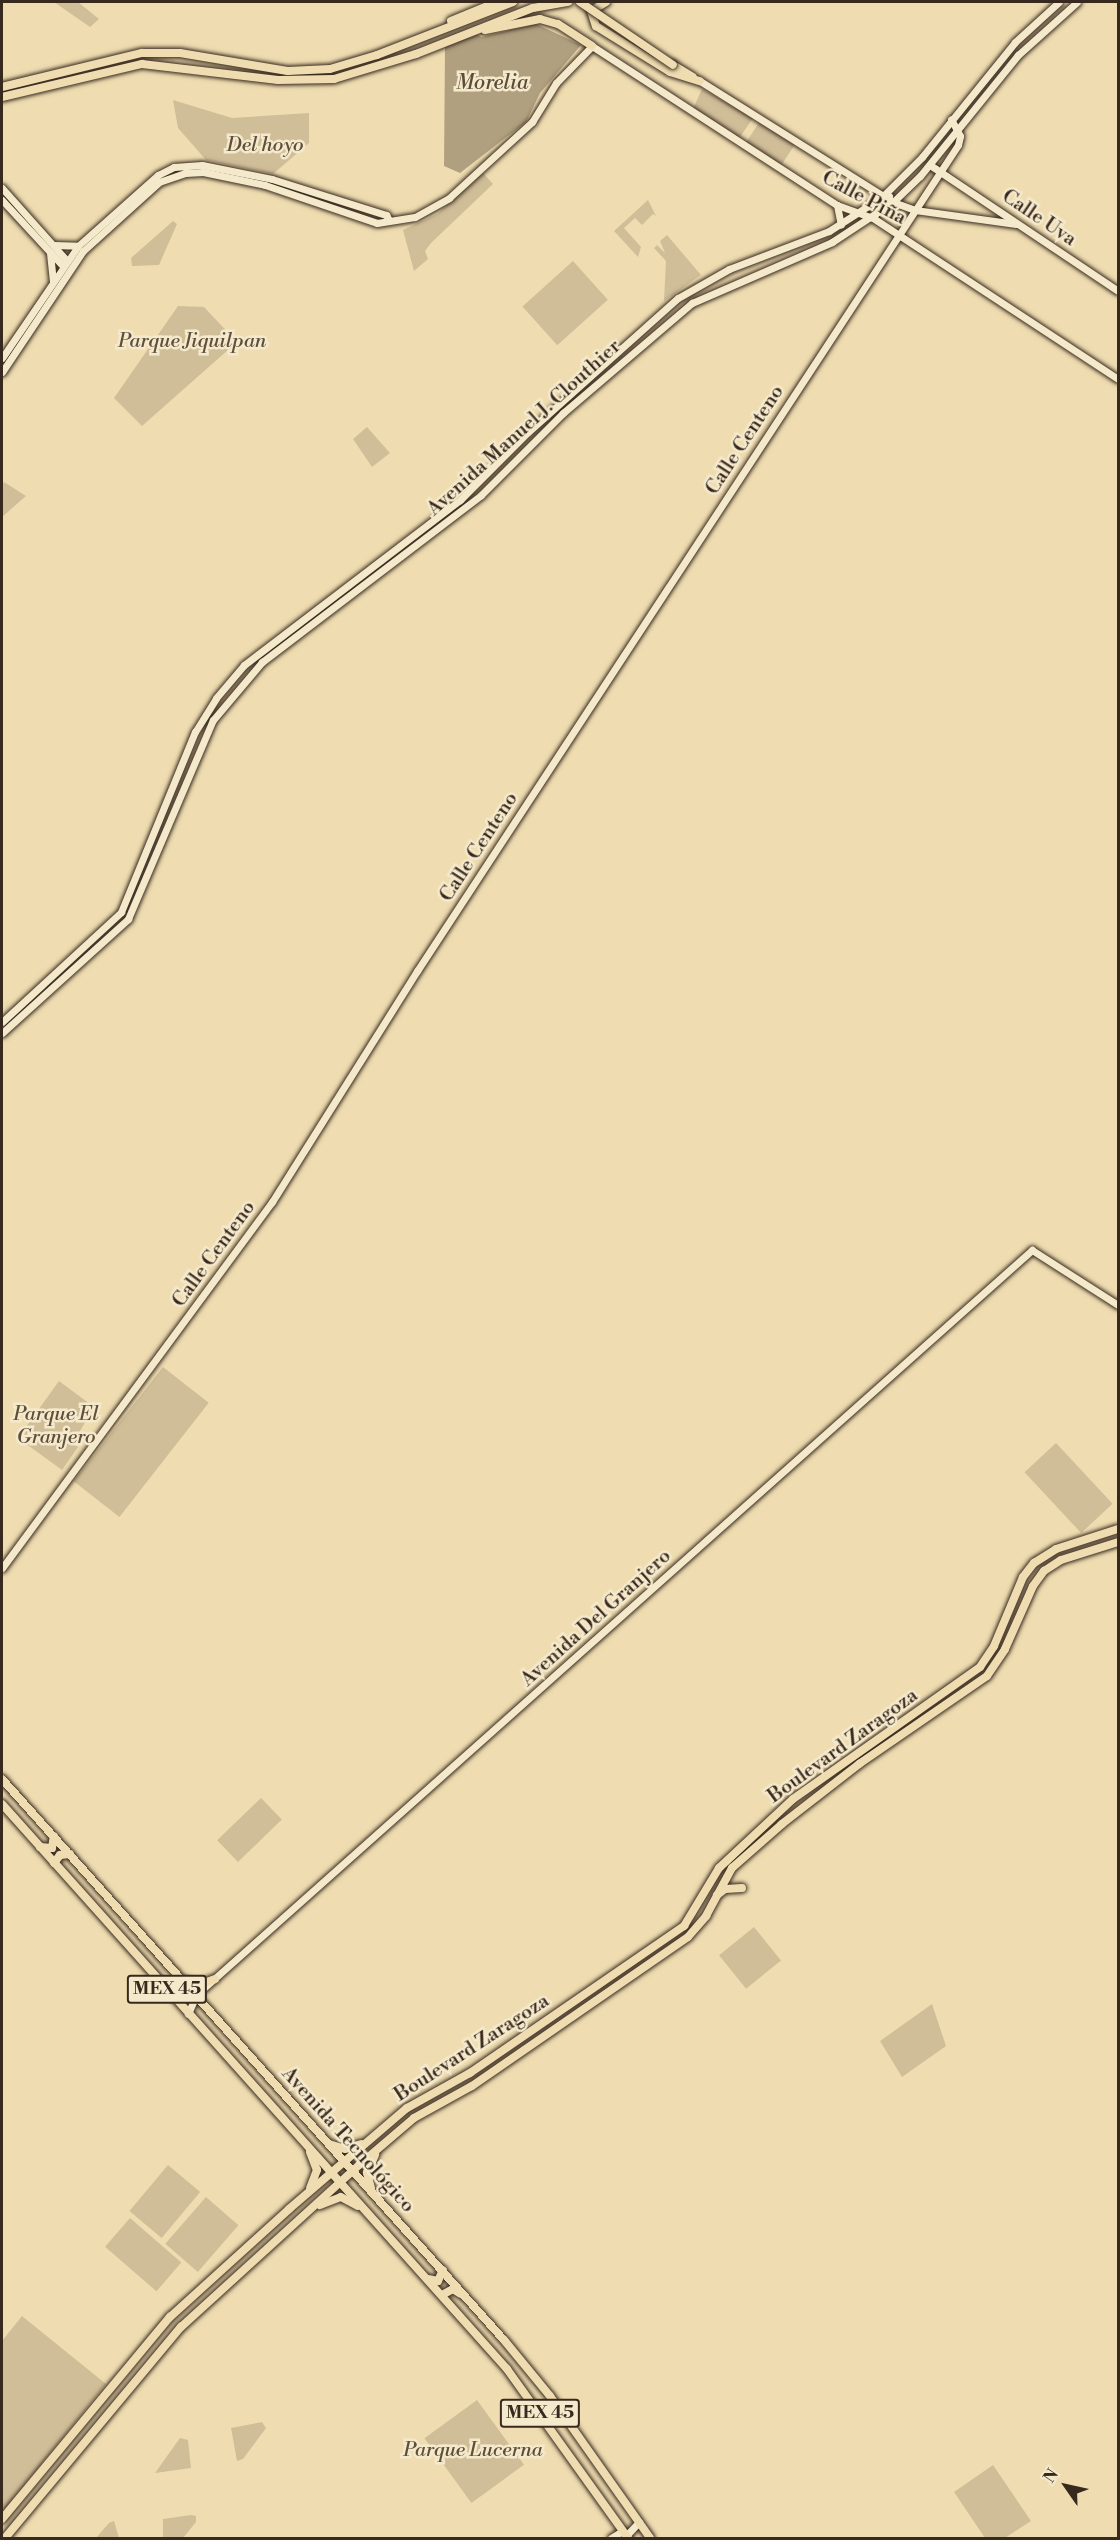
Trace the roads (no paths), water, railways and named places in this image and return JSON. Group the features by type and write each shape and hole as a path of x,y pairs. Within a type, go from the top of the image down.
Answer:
{"main road":[{"path":"377,55 497,2"},
{"path":"2,87 142,53 180,53 297,71 330,69 377,55 513,2"},
{"path":"2,97 142,64 278,80 334,80 416,54 533,8 568,2"},
{"path":"580,2 700,81"},
{"path":"606,2 591,11 596,26 670,72 700,81"},
{"path":"887,199 914,171 951,119 1015,42 1059,2"},
{"name":"Avenida Manuel J. Clouthier","path":"2,1022 121,912 195,732 216,698 250,659 467,494 528,432 678,298 729,269 841,225 887,199 930,165 1024,48 1077,2"},
{"path":"2,372 83,251 168,178 193,172 266,185 377,223 415,217 437,207 532,122 545,98 581,54 592,46 558,24 540,19 472,31"},
{"name":"Calle Piña","path":"592,46 837,205 873,218 1119,379"},
{"name":"Calle Piña","path":"700,81 887,199 915,210 983,217 1016,224"},
{"path":"951,119 958,130"},
{"name":"Calle Centeno","path":"2,1568 272,1202 417,971 960,142 958,130"},
{"path":"2,358 78,246 158,175 186,165 272,179 386,215 389,220"},
{"name":"Calle Uva","path":"930,165 1119,291"},
{"path":"2,188 65,263"},
{"name":"Avenida Manuel J. Clouthier","path":"2,1033 128,920 213,720 262,662 481,495 563,413 692,303 832,242 873,218 887,199"},
{"path":"2,200 52,248 53,283"},
{"path":"983,217 986,202"},
{"path":"837,205 841,225"},
{"path":"832,242 849,228 850,220"},
{"path":"52,248 78,246"},
{"name":"Avenida Del Granjero","path":"188,2014 195,1995 1032,1250 1119,1305"},
{"name":"Boulevard Zaragoza","path":"2,2519 170,2317 306,2195 407,2108 470,2073 684,1926 719,1868 793,1799 980,1667 1034,1563 1056,1549 1119,1529"},
{"name":"Boulevard Zaragoza","path":"5,2538 182,2327 383,2144 414,2118 472,2086 688,1937 706,1916 732,1868 809,1800 984,1680 1005,1649 1033,1586 1044,1570 1061,1560 1119,1542"},
{"name":"Avenida Tecnológico","path":"2,1779 470,2300 544,2388 650,2538"},
{"name":"Avenida Tecnológico","path":"2,1804 428,2279 528,2396 625,2536"},
{"path":"40,1846 52,1848 54,1836"},
{"path":"54,1863 60,1855 70,1854"},
{"path":"716,1896 728,1888 742,1888"},
{"path":"183,1981 198,1985 214,1979"},
{"path":"254,2085 264,2081 267,2074"},
{"path":"268,2100 270,2093 280,2090"},
{"path":"301,2138 317,2170 306,2195"},
{"path":"327,2143 351,2149 372,2138"},
{"path":"374,2195 367,2173 383,2144"},
{"path":"316,2206 344,2197 369,2213"},
{"path":"428,2279 438,2280 443,2270"},
{"path":"442,2295 453,2289 470,2300"},
{"path":"611,2538 625,2536 639,2522"}],"water":[{"name":"Morelia","path":"536,24 581,45 540,93 526,122 460,173 444,166 445,47 475,33 481,37"}],"park label":[{"name":"Del hoyo","path":"265,145"},
{"name":"Parque Jiquilpan","path":"192,341"},
{"name":"Parque El Granjero","path":"56,1426"},
{"name":"Parque Lucerna","path":"473,2450"}]}
